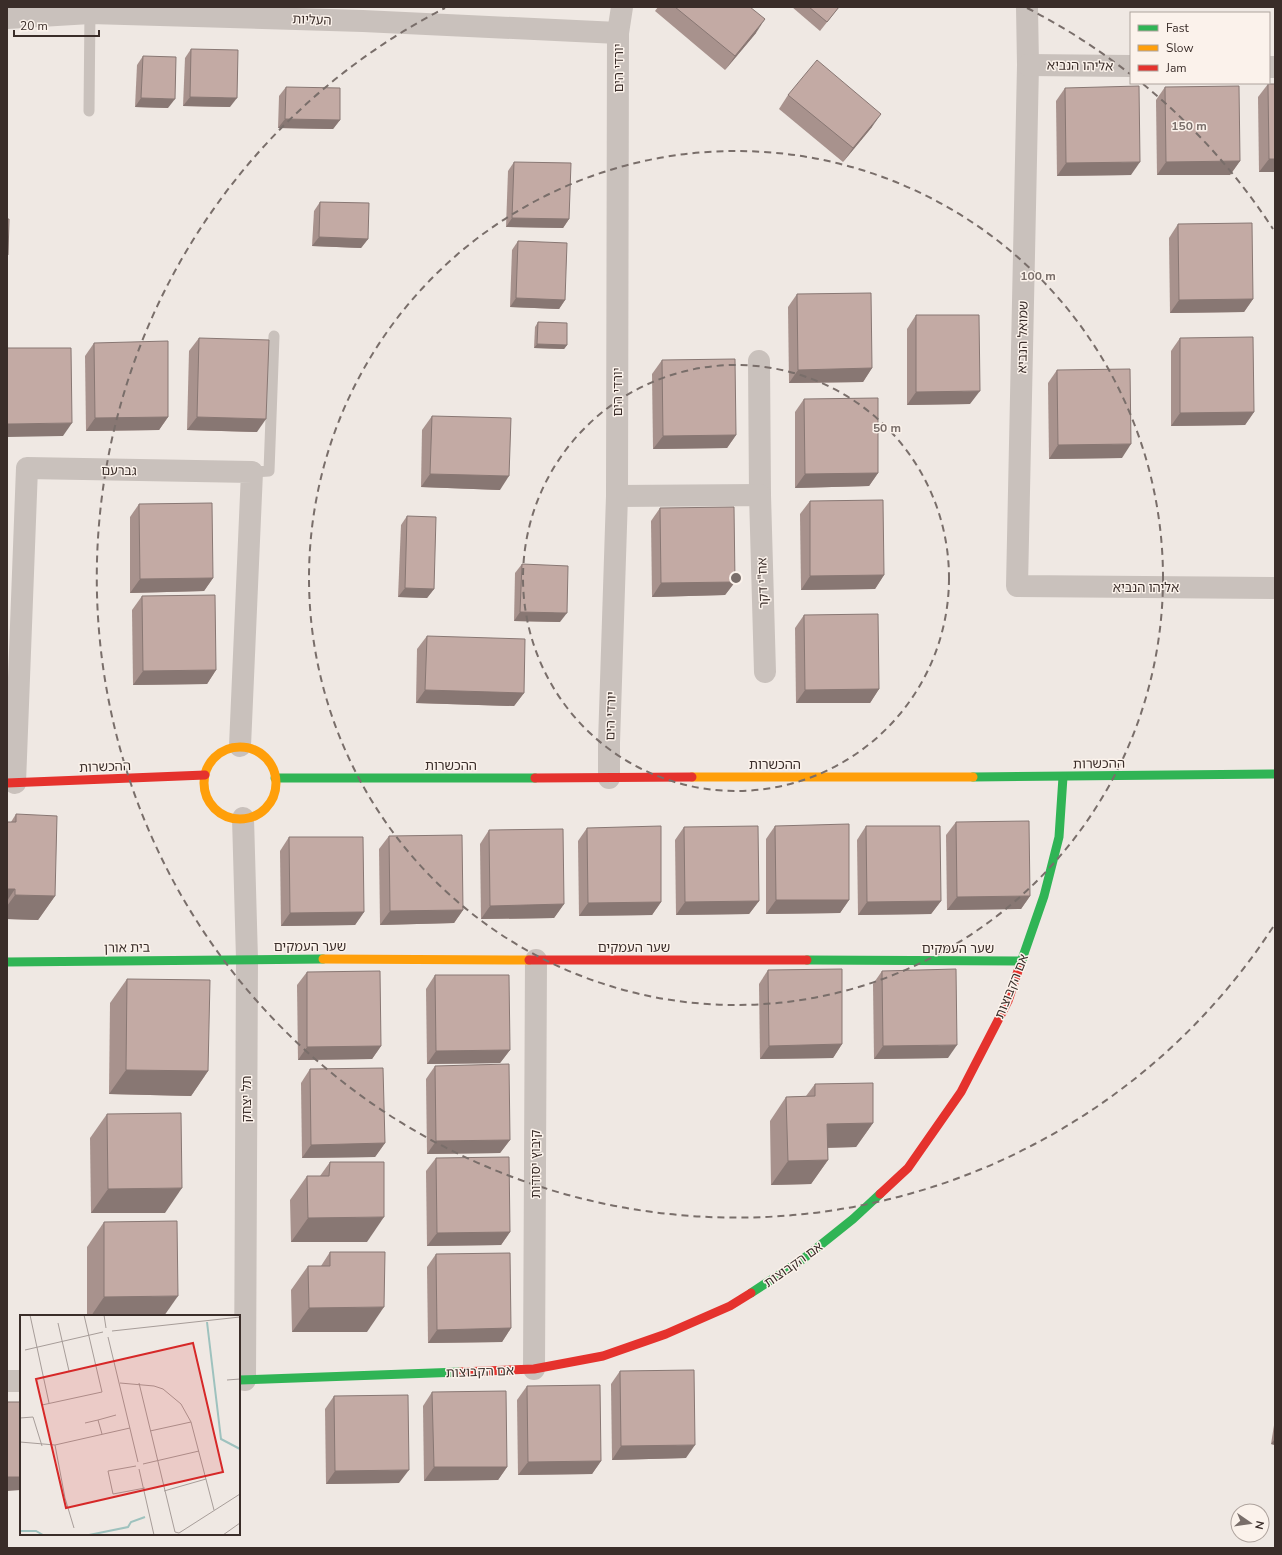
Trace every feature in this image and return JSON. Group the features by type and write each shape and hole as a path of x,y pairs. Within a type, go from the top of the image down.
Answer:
{"street":[{"name":"יורדי הים","path":"610,778 609,743 617,496 618,33 622,7"},
{"name":"שמואל הנביא","path":"1017,586 1028,65 1027,7"},
{"name":"העליות","path":"7,18 90,10 364,14 618,33"},
{"name":"אליהו הנביא","path":"1028,65 1130,66"},
{"name":"אח\"י דקר","path":"759,361 760,495 765,672"},
{"name":"גברעם","path":"11,783 27,468 252,472"},
{"path":"240,746 252,472"},
{"path":"617,496 760,495"},
{"name":"אליהו הנביא","path":"1017,586 1275,588"},
{"path":"240,746 249,748 265,757 270,763 275,778 274,795 265,808 251,817 243,818 228,817 216,809 207,797 205,790 205,775 210,763 221,752 240,746"},
{"name":"ההכשרות","path":"275,778 1063,777 1275,774"},
{"name":"ההכשרות","path":"11,783 205,775"},
{"name":"אם הקבוצות","path":"242,1380 534,1369 603,1356 666,1334 730,1306 803,1259 853,1219 908,1168 961,1092 1008,1001 1044,896 1059,837 1063,777"},
{"name":"תל יצחק","path":"242,1380 247,959 243,818"},
{"name":"שער העמקים","path":"247,959 1022,961"},
{"name":"בית אורן","path":"7,962 247,959"},
{"name":"קיבוץ יסודות","path":"534,1369 536,960"},
{"path":"7,1381 20,1381"}],"lane":[{"path":"89,111 90,10"},
{"path":"252,472 269,471 274,336"}],"building":[{"path":"675,7 750,7 765,19 735,56"},
{"path":"809,7 839,7 827,22"},
{"path":"191,49 238,50 237,98 190,97"},
{"path":"143,56 176,57 175,99 141,98"},
{"path":"817,60 881,114 853,148 788,95"},
{"path":"1268,84 1275,84 1275,159 1269,159"},
{"path":"1139,86 1140,162 1066,163 1065,88"},
{"path":"1239,86 1240,161 1166,162 1165,87"},
{"path":"286,87 340,88 340,120 285,119"},
{"path":"514,162 571,163 569,219 512,218"},
{"path":"320,202 369,203 368,239 319,237"},
{"path":"7,219 9,219 8,255 7,255"},
{"path":"1252,223 1253,299 1179,300 1178,224"},
{"path":"518,241 567,243 565,300 516,298"},
{"path":"871,293 872,368 798,370 797,294"},
{"path":"916,315 979,315 980,391 916,392"},
{"path":"538,322 567,323 567,345 537,344"},
{"path":"1253,337 1254,412 1180,413 1180,338"},
{"path":"199,338 269,340 266,419 197,417"},
{"path":"168,341 168,417 95,418 94,343"},
{"path":"7,348 71,348 72,423 7,424"},
{"path":"735,359 736,435 663,436 662,360"},
{"path":"1130,369 1131,444 1058,445 1057,370"},
{"path":"878,398 878,473 805,474 804,399"},
{"path":"432,416 511,418 509,476 430,474"},
{"path":"883,500 884,575 810,576 810,501"},
{"path":"212,503 213,578 140,579 139,504"},
{"path":"734,507 735,582 661,583 660,508"},
{"path":"407,516 436,517 434,589 405,588"},
{"path":"522,564 568,566 567,613 520,612"},
{"path":"215,595 216,670 143,671 142,596"},
{"path":"878,614 879,689 805,690 804,615"},
{"path":"427,636 525,639 524,693 425,690"},
{"path":"16,814 57,816 55,896 15,895 15,889 7,889 7,822 16,822"},
{"path":"1029,821 1030,896 957,897 956,822"},
{"path":"849,824 849,900 776,900 775,826"},
{"path":"661,826 661,902 588,903 587,828"},
{"path":"758,826 759,901 685,902 684,827"},
{"path":"866,826 940,826 941,901 867,902"},
{"path":"563,829 564,904 490,906 489,830"},
{"path":"462,835 463,910 390,911 389,836"},
{"path":"289,837 363,837 364,912 290,913"},
{"path":"842,969 842,1044 769,1046 768,970"},
{"path":"956,969 957,1045 883,1046 882,971"},
{"path":"380,971 381,1046 307,1047 307,972"},
{"path":"435,975 509,975 510,1050 436,1051"},
{"path":"127,979 210,980 208,1071 126,1070"},
{"path":"509,1064 510,1140 436,1141 435,1066"},
{"path":"383,1068 385,1143 311,1145 310,1069"},
{"path":"873,1083 873,1123 827,1124 828,1160 788,1161 786,1097 815,1096 815,1084"},
{"path":"181,1113 182,1188 108,1189 107,1114"},
{"path":"509,1157 510,1232 437,1233 436,1158"},
{"path":"330,1162 384,1162 384,1217 308,1218 307,1176 329,1176"},
{"path":"177,1221 178,1296 104,1297 104,1222"},
{"path":"330,1252 385,1252 384,1307 309,1308 308,1266 330,1266"},
{"path":"510,1253 511,1328 437,1330 436,1254"},
{"path":"694,1370 695,1445 621,1446 620,1371"},
{"path":"600,1385 601,1461 528,1462 527,1386"},
{"path":"506,1391 507,1467 434,1467 432,1392"},
{"path":"408,1395 409,1470 335,1471 334,1396"},
{"path":"7,1402 20,1402 20,1477 7,1477"}],"traffic: fast":[{"path":"973,777 1275,774"},
{"path":"1019,968 1044,896 1059,837 1063,777"},
{"path":"275,778 535,778"},
{"path":"7,962 323,959"},
{"path":"807,960 1022,961"},
{"path":"751,1293 803,1259 853,1219 880,1194"},
{"path":"240,1380 460,1372"}],"traffic: slow":[{"path":"240,747 260,753 270,763 276,783 270,803 260,813 240,819 220,813 210,803 204,783 210,763 220,753 240,747"},
{"path":"692,777 973,777"},
{"path":"323,959 529,960"}],"traffic: jam":[{"path":"7,783 205,775"},
{"path":"535,778 692,777"},
{"path":"529,960 807,960"},
{"path":"880,1194 908,1168 961,1092 1008,1001 1019,968"},
{"path":"460,1372 534,1369 603,1356 666,1334 730,1306 751,1293"}]}
